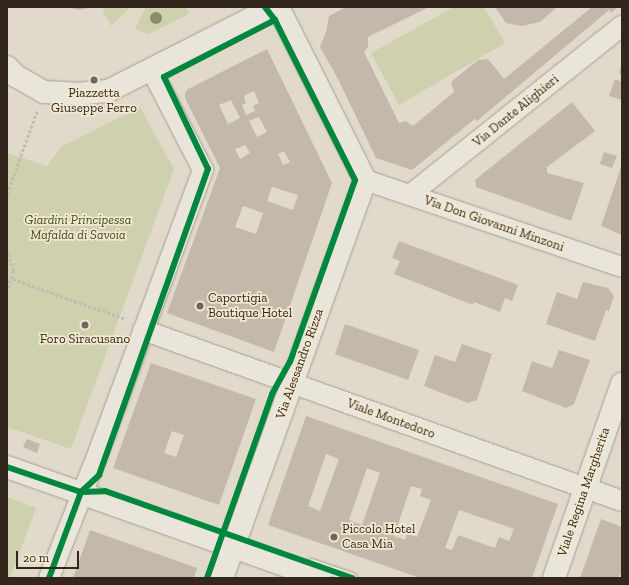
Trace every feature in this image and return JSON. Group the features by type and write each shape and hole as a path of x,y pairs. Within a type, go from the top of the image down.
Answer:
{"main road":[{"path":"7,67 16,76 44,92 78,94 108,91 274,7"},
{"path":"278,7 365,180"},
{"name":"Via Alessandro Rizza","path":"222,578 293,384 365,180"},
{"name":"Viale Regina Margherita","path":"554,578 622,384"},
{"path":"7,467 235,543 320,578"}],"street":[{"name":"Via Dante Alighieri","path":"410,195 622,26"},
{"path":"49,578 81,492 149,331 202,170 159,65"},
{"name":"Via Don Giovanni Minzoni","path":"365,180 622,267"},
{"name":"Viale Montedoro","path":"149,331 622,501"}],"lane":[{"path":"235,543 352,578"}],"path":[{"path":"7,194 44,92"},
{"path":"7,249 14,263 13,279 7,291"},
{"path":"13,279 149,331"}],"green space":[{"path":"107,7 131,7 111,26 102,10"},
{"path":"146,7 186,7 189,14 148,34 135,29"},
{"path":"454,7 484,7 505,43 399,105 371,53"},
{"name":"Giardini Principessa Mafalda di Savoia","path":"140,107 174,169 71,449 7,427 7,153 47,166 61,147"},
{"path":"7,497 36,508 10,578 7,578"}],"building":[{"path":"65,7 94,7 79,10"},
{"path":"346,7 429,7 368,37 368,47 364,52 399,123 406,121 413,126 454,92 451,82 478,60 488,59 504,79 592,7 618,7 611,13 609,10 477,121 475,119 412,170 376,158 338,79 320,47 326,32 329,16"},
{"path":"495,7 557,7 540,22 522,26 506,23"},
{"path":"267,49 332,183 274,352 167,313 220,168 185,98 185,93 188,89","holes":["254,91 259,103 253,106 255,111 246,115 242,105 246,103 244,96","231,100 240,118 228,124 219,105","259,117 267,132 257,137 249,121","245,145 250,153 240,159 235,149","284,151 290,162 283,165 278,154","272,187 298,195 293,210 267,201","243,206 263,213 256,234 235,227"]},
{"path":"622,64 622,78 619,72"},
{"path":"615,79 622,82 622,100 609,96"},
{"path":"572,102 595,131 547,167 547,173 584,183 571,221 476,187 475,180"},
{"path":"604,152 617,156 612,168 600,164"},
{"path":"622,164 622,235 601,226"},
{"path":"399,241 518,285 512,301 505,298 500,312 474,302 473,305 394,274 400,261 392,258"},
{"path":"583,282 608,288 614,296 609,311 606,310 595,341 546,324 557,292 577,299"},
{"path":"345,324 419,350 408,380 335,354"},
{"path":"462,344 492,354 477,400 468,403 424,386 435,355 455,362"},
{"path":"559,350 590,360 574,404 566,408 522,391 532,361 552,368"},
{"path":"151,363 256,399 219,505 113,468","holes":["172,431 184,435 176,457 164,453"]},
{"path":"306,416 558,504 532,578 420,578 268,525","holes":["326,454 339,459 320,511 308,506","367,468 380,473 362,525 349,520","411,486 422,489 420,496 431,500 417,537 407,534 405,540 394,536","459,510 514,529 509,541 499,537 495,548 458,535 452,550 445,548"]},
{"path":"27,439 40,444 37,453 23,447"},
{"path":"601,519 622,527 622,572 618,578 580,578"},
{"path":"90,530 197,568 194,578 73,578"}],"cycle path":[{"path":"207,578 272,394 290,362 355,180 275,20 265,7"},
{"path":"49,578 81,492 99,475 208,169 164,77 275,20"},
{"path":"7,467 81,492 105,491 352,578"}],"place":[{"name":"Piazzetta Giuseppe Ferro","path":"94,80"},
{"name":"Caportigia Boutique Hotel","path":"200,306"},
{"name":"Foro Siracusano","path":"85,325"},
{"name":"Piccolo Hotel Casa Mia","path":"334,537"}]}
